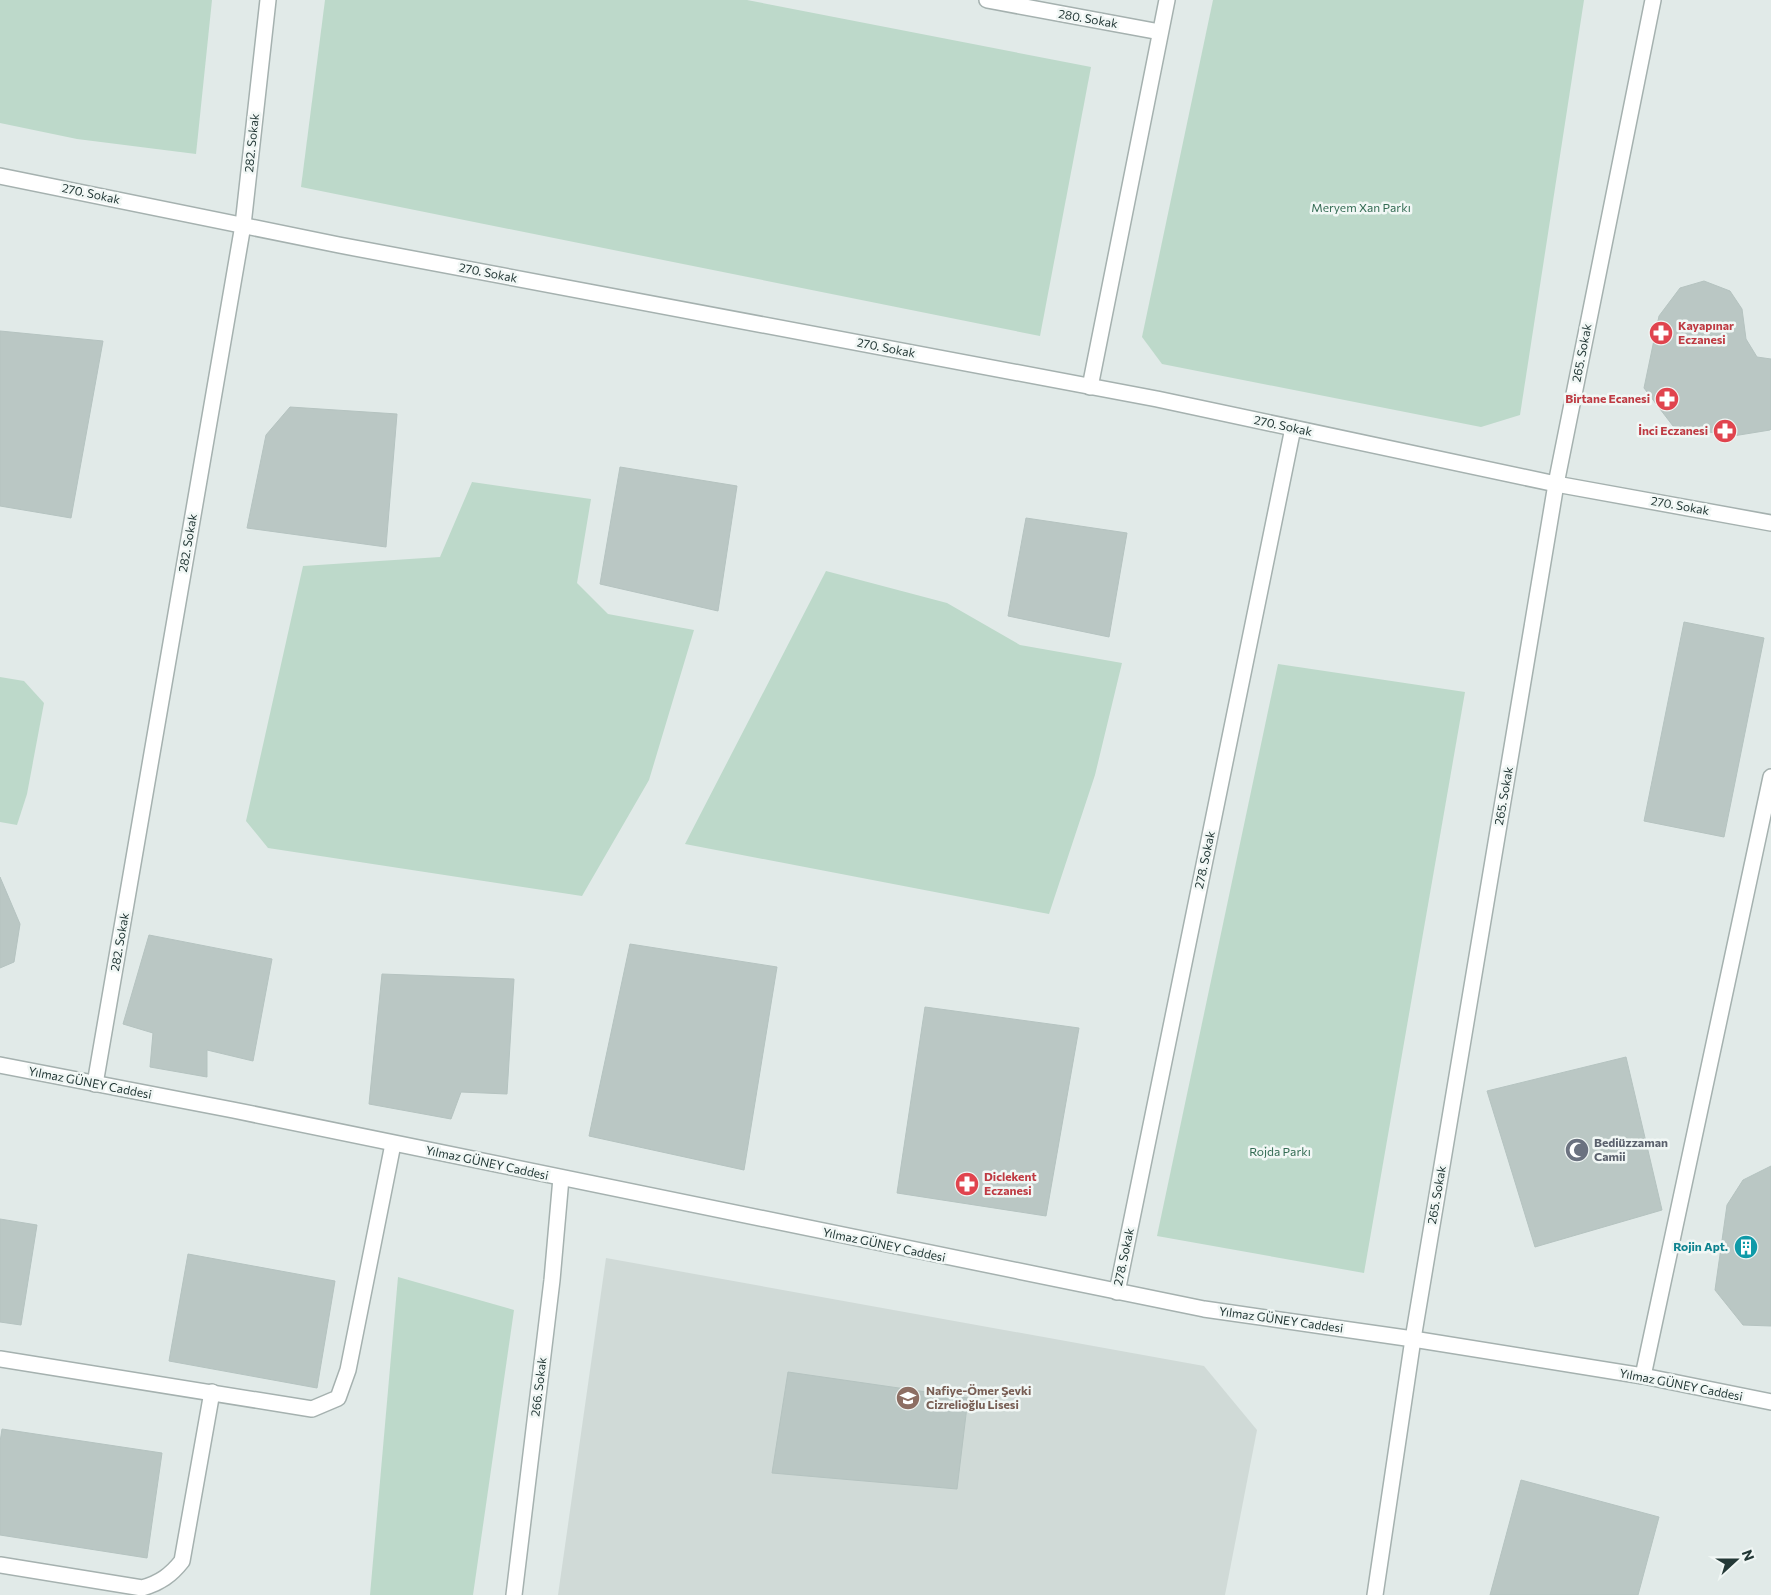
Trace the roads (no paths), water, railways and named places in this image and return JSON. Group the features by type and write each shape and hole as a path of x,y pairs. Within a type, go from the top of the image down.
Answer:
{"street":[{"name":"282. Sokak","path":"95,1084 242,225 268,0"},
{"name":"280. Sokak","path":"987,0 1160,32"},
{"path":"1090,387 1167,0"},
{"name":"265. Sokak","path":"1375,1595 1413,1338 1556,484 1653,0"},
{"name":"270. Sokak","path":"0,176 242,225 1090,387 1556,484 1771,523"},
{"name":"278. Sokak","path":"1116,1292 1293,428"},
{"path":"1643,1376 1771,777"},
{"name":"Yılmaz GÜNEY Caddesi","path":"0,1065 1204,1309 1413,1338 1643,1376 1771,1402"},
{"path":"0,1359 312,1409 338,1398 348,1370 393,1144"},
{"name":"266. Sokak","path":"514,1595 552,1280 561,1178"},
{"path":"0,1565 142,1588 164,1580 174,1572 182,1561 212,1392"}],"place":[{"name":"Kayapınar Eczanesi","path":"1661,333"},
{"name":"Birtane Ecanesi","path":"1667,399"},
{"name":"İnci Eczanesi","path":"1725,431"},
{"name":"Bediüzzaman Camii","path":"1577,1150"},
{"name":"Diclekent Eczanesi","path":"967,1184"},
{"name":"Rojin Apt.","path":"1746,1247"},
{"name":"Nafiye-Ömer Şevki Cizrelioğlu Lisesi","path":"908,1398"}],"park label":[{"name":"Meryem Xan Parkı","path":"1361,208"},
{"name":"Rojda Parkı","path":"1280,1152"}]}
